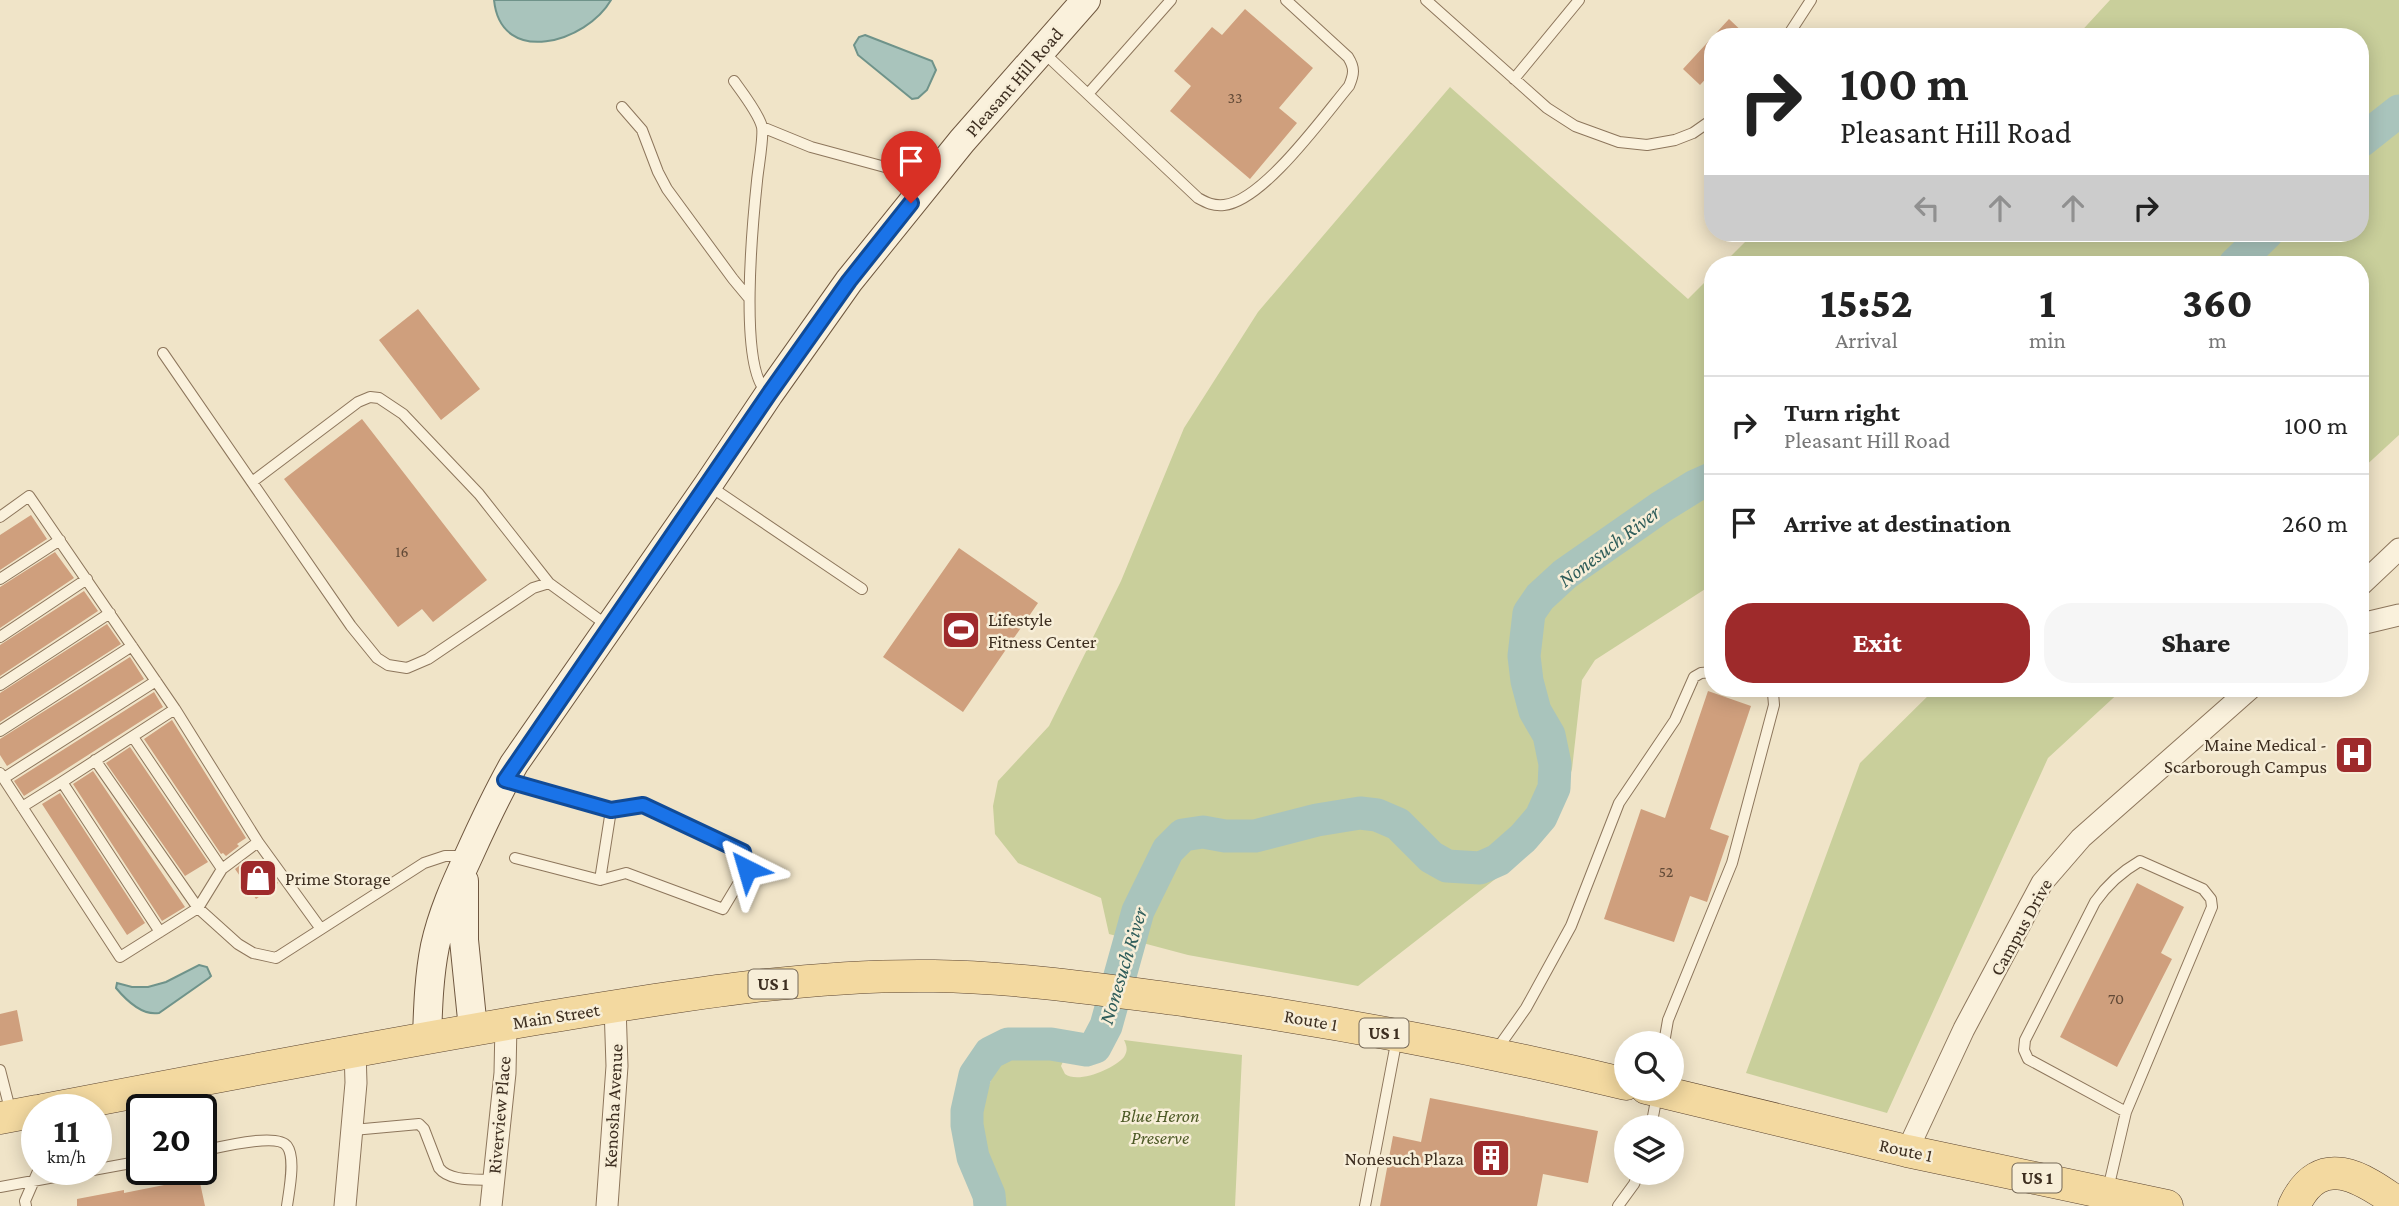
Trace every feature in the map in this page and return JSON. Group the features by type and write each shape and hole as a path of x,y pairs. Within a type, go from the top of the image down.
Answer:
{"main road":[{"name":"Main Street","path":"112,1096 473,1029 753,986 893,976 979,978 1076,987"},
{"name":"Route 1","path":"1076,987 1276,1014 1398,1035 1614,1081"},
{"name":"Route 1","path":"1684,1096 1907,1151 2158,1205"},
{"path":"2294,1206 2310,1182 2324,1174 2338,1172 2354,1175 2371,1183 2399,1203"}],"street":[{"name":"Pleasant Hill Road","path":"427,1037 435,947 445,911 505,780 849,281 927,184 1086,0"},
{"path":"2369,577 2399,548"},
{"path":"2369,622 2399,615"},
{"name":"Campus Drive","path":"1907,1151 1964,1029 2042,883 2081,838 2241,697"},
{"name":"Pleasant Hill Road","path":"468,856 463,908 473,1029"},
{"name":"Kenosha Avenue","path":"607,1206 617,1066 615,1006"},
{"name":"Riverview Place","path":"491,1206 505,1073 506,1024"},
{"path":"345,1206 356,1083 355,1050"}],"lane":[{"path":"1088,94 1171,0"},
{"path":"1042,51 1198,198 1211,205 1226,205 1249,196 1273,175 1349,86 1354,74 1353,64 1348,57 1286,0"},
{"path":"1426,0 1547,108 1575,126 1603,138 1627,143 1663,144 1693,133 1704,125"},
{"path":"1514,79 1579,0"},
{"path":"1793,28 1811,0"},
{"path":"734,81 762,128 748,297 751,341 760,387 769,394"},
{"path":"622,107 642,130 667,189 748,297"},
{"path":"762,128 823,151 896,170 927,184"},
{"path":"163,353 351,626 373,654 388,664 407,668 416,665 510,602 533,588 549,583"},
{"path":"252,482 358,402 370,397 379,398 403,414 479,494 549,583 609,627"},
{"path":"708,485 862,589"},
{"path":"0,517 29,496 175,709 258,842 321,929"},
{"path":"0,579 60,540"},
{"path":"0,638 87,579"},
{"path":"0,685 110,612"},
{"path":"0,731 132,646"},
{"path":"1493,1054 1526,1008 1571,926 1619,803 1675,720 1694,677 1704,673"},
{"path":"156,681 2,776 121,957 198,908 222,869 258,842"},
{"path":"1666,1031 1668,1020 1732,863 1774,705 1773,697"},
{"path":"22,807 175,709"},
{"path":"133,737 222,869"},
{"path":"95,760 198,908 238,944 253,953 276,958 424,863 446,856 468,856"},
{"path":"505,780 611,810 643,805 743,852 747,869 723,909 626,873 600,880 515,858"},
{"path":"62,782 160,932"},
{"path":"600,880 611,810"},
{"path":"2108,1193 2126,1112 2212,906 2211,899 2203,889 2140,861 2127,868 2106,887 2095,902 2025,1040 2024,1050 2028,1059 2126,1112"},
{"path":"1365,1206 1398,1035"},
{"path":"0,1070 21,1108"},
{"path":"353,1129 419,1124 424,1129 443,1173 456,1177 494,1180"},
{"path":"217,1147 260,1140 283,1142 287,1145 291,1158 287,1206"},
{"path":"0,1186 21,1182"},
{"path":"26,1206 25,1200 32,1185"},
{"path":"1618,1206 1633,1185"}],"green space":[{"path":"2110,0 2399,0 2399,435 2369,463 2369,256 1731,256 1745,242 2369,242 2369,28 2084,28"},
{"path":"1450,87 1688,299 1704,283 1704,590 1595,660 1582,680 1572,769 1556,821 1521,859 1358,986 1188,955 1109,934 1101,898 1018,863 995,834 993,806 998,781 1049,726 1121,581 1184,428 1258,312"},
{"path":"1927,697 2114,697 2048,758 1887,1113 1746,1073 1860,763"},
{"name":"Blue Heron Preserve","path":"1124,1040 1242,1055 1235,1206 1005,1206 981,1160 977,1127 978,1114 996,1067 1009,1054 1026,1050 1032,1056 1054,1050 1066,1055 1061,1066 1065,1074 1071,1077 1087,1076 1119,1062 1127,1049"}],"water":[{"path":"494,0 611,0 599,15 584,27 546,41 528,41 512,35 500,21"},
{"path":"865,35 932,61 936,70 927,90 918,98 912,99 858,55 854,45 859,37"},
{"path":"199,965 207,967 211,976 159,1013 141,1010 116,988 117,983 148,987 166,982"}],"building":[{"path":"1245,9 1313,68 1279,108 1297,123 1250,179 1170,111 1191,86 1174,71 1212,27 1222,35"},
{"path":"1729,19 1738,28 1721,28"},
{"path":"1704,46 1704,81 1700,85 1683,69"},
{"path":"418,309 480,389 441,420 379,340"},
{"path":"362,419 487,580 433,622 422,609 398,627 284,479"},
{"path":"31,515 47,539 0,570 0,535"},
{"name":"Lifestyle Fitness Center","path":"959,548 1038,603 963,712 883,657"},
{"path":"55,552 74,578 0,628 0,587"},
{"path":"84,591 98,611 0,676 0,645"},
{"path":"107,624 121,644 0,722 0,693"},
{"path":"130,657 144,679 7,766 0,755 0,739"},
{"path":"154,692 163,707 24,796 14,781"},
{"path":"1706,697 1725,697 1751,706 1710,829 1729,836 1707,902 1690,896 1674,942 1604,919 1641,809 1665,818"},
{"path":"172,720 246,838 226,856 221,854 144,739"},
{"path":"130,747 208,862 185,876 106,763"},
{"path":"93,771 185,907 162,921 73,784"},
{"path":"60,793 145,923 127,935 42,804"},
{"name":"Prime Storage","path":"248,859 255,870 264,864 278,883 256,899 235,869"},
{"path":"2137,883 2184,907 2161,953 2172,959 2117,1067 2060,1037"},
{"path":"17,1010 23,1041 0,1046 0,1014"},
{"name":"Nonesuch Plaza","path":"1430,1098 1598,1131 1588,1183 1543,1174 1537,1206 1380,1206 1393,1136 1421,1142"},
{"path":"164,1185 200,1185 205,1206 77,1206 77,1199 124,1190 124,1193"}],"waterway":[{"name":"Nonesuch River","path":"2369,135 2399,111"},
{"name":"Nonesuch River","path":"2243,256 2258,242"},
{"name":"Nonesuch River","path":"990,1206 989,1195 973,1157 967,1125 967,1111 975,1075 990,1053 1008,1044 1051,1044 1086,1050 1095,1047 1106,1026 1138,911 1168,850 1183,835 1203,832 1225,836 1255,836 1317,820 1360,813 1377,815 1398,824 1431,857 1447,866 1480,868 1498,860 1523,838 1541,817 1554,788 1555,764 1549,735 1535,711 1527,681 1524,656 1529,613 1540,597 1565,574 1661,507 1704,482"}],"place":[{"name":"Lifestyle Fitness Center","path":"961,630"},
{"name":"Maine Medical - Scarborough Campus","path":"2354,755"},
{"name":"Prime Storage","path":"258,878"},
{"name":"Nonesuch Plaza","path":"1491,1158"}],"route":[{"path":"747,869 743,852 643,805 611,810 505,780 769,394 849,281 911,203"}]}
